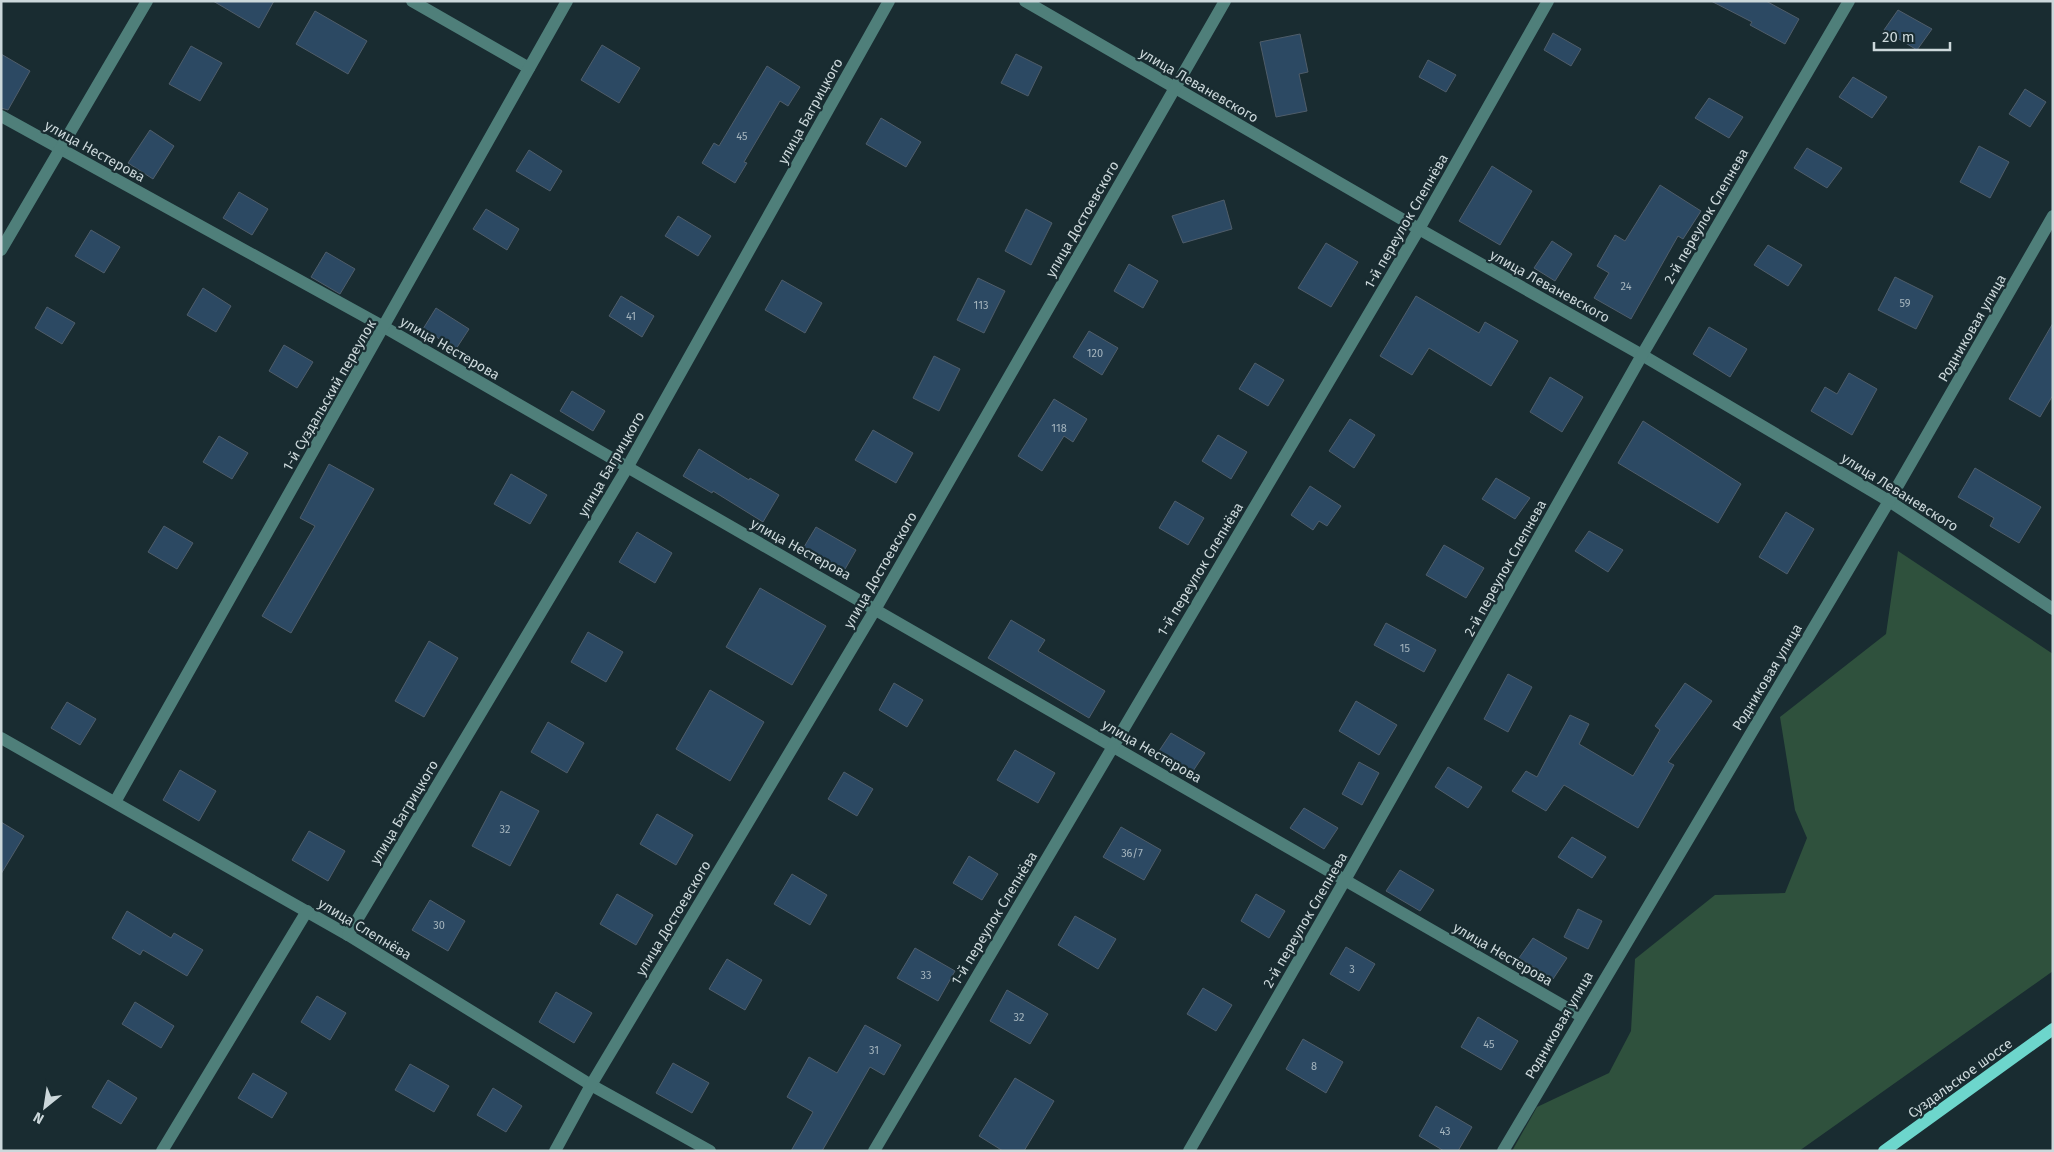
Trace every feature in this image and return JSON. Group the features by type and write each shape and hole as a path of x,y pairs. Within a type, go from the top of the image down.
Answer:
{"main road":[{"name":"Суздальское шоссе","path":"1884,1151 2053,1029"}],"street":[{"path":"1,250 147,1"},
{"path":"412,1 529,68"},
{"name":"1-й Суздальский переулок","path":"115,802 567,1"},
{"name":"улица Багрицкого","path":"348,935 628,468 889,1"},
{"name":"улица Леваневского","path":"1025,1 1419,229 1642,355 1889,501 2053,609"},
{"name":"улица Достоевского","path":"554,1151 876,608 1225,1"},
{"name":"1-й переулок Слепнёва","path":"874,1151 1419,229 1548,1"},
{"name":"2-й переулок Слепнева","path":"1189,1151 1345,880 1642,355 1849,1"},
{"name":"улица Нестерова","path":"1,116 384,328 876,608 1581,1016"},
{"name":"Родниковая улица","path":"1503,1151 1581,1016 1889,501 2053,216"},
{"name":"улица Слепнёва","path":"1,738 307,911 591,1086 710,1151"},
{"path":"162,1151 307,911"}],"green space":[{"path":"1898,551 2053,654 2053,971 1799,1151 1512,1151 1537,1107 1609,1073 1631,1031 1635,959 1715,895 1785,893 1807,838 1795,810 1780,717 1886,634"}],"building":[{"path":"213,1 274,1 259,28"},
{"path":"1711,1 1766,1 1799,19 1785,44 1750,25 1752,22"},
{"path":"1898,10 1932,29 1917,50 1884,30"},
{"path":"315,11 367,41 348,74 296,44"},
{"path":"1553,33 1581,49 1571,66 1544,50"},
{"path":"1300,34 1308,72 1299,74 1307,111 1276,117 1260,42"},
{"path":"602,45 640,68 619,103 581,80"},
{"path":"191,46 222,63 200,101 169,84"},
{"path":"1,54 30,71 8,110 1,108"},
{"path":"1016,54 1042,67 1028,96 1001,83"},
{"path":"1428,60 1456,75 1446,92 1419,77"},
{"path":"767,66 800,87 788,106 780,101 744,162 747,163 735,183 702,163 714,143 719,146"},
{"path":"1853,77 1887,97 1872,118 1839,97"},
{"path":"2025,89 2046,102 2030,127 2009,114"},
{"path":"1709,98 1743,117 1729,138 1695,118"},
{"path":"881,118 921,142 906,167 866,144"},
{"path":"150,130 174,146 153,179 128,163"},
{"path":"1979,146 2009,162 1990,198 1960,182"},
{"path":"1807,148 1842,168 1827,188 1794,168"},
{"path":"529,150 562,171 550,191 516,171"},
{"path":"1492,166 1532,191 1500,245 1459,221"},
{"path":"1660,185 1701,211 1683,239 1678,236 1631,319 1594,298 1609,273 1597,266 1615,235 1625,241"},
{"path":"239,192 268,209 252,235 223,218"},
{"path":"1224,200 1232,229 1183,243 1172,216"},
{"path":"486,209 519,229 507,250 473,229"},
{"path":"1026,209 1052,223 1031,265 1005,251"},
{"path":"678,216 711,236 698,256 665,236"},
{"path":"91,230 120,247 104,273 75,256"},
{"path":"1552,241 1572,254 1555,281 1534,268"},
{"path":"1326,243 1358,262 1331,307 1298,288"},
{"path":"1768,245 1802,265 1788,286 1754,265"},
{"path":"326,252 355,269 340,294 311,277"},
{"path":"1129,264 1158,281 1143,308 1114,291"},
{"path":"1895,277 1933,296 1916,329 1878,310"},
{"path":"978,278 1005,291 984,333 957,320"},
{"path":"782,280 822,303 805,333 765,310"},
{"path":"203,288 231,306 216,332 187,315"},
{"path":"621,296 654,316 642,337 609,316"},
{"path":"1416,296 1479,333 1485,322 1518,341 1491,386 1429,348 1412,375 1380,356"},
{"path":"47,307 75,323 62,344 35,328"},
{"path":"436,308 469,329 456,349 423,329"},
{"path":"2053,323 2053,395 2040,417 2009,399"},
{"path":"1709,327 1747,349 1730,377 1693,354"},
{"path":"1089,331 1118,348 1102,375 1073,357"},
{"path":"284,345 313,362 297,388 269,371"},
{"path":"934,356 960,369 939,411 913,398"},
{"path":"1255,363 1284,380 1268,406 1239,389"},
{"path":"1849,373 1877,389 1852,435 1811,411 1825,387 1837,394"},
{"path":"1550,377 1583,397 1562,432 1530,412"},
{"path":"572,391 605,411 593,431 560,411"},
{"path":"1054,399 1087,419 1073,442 1064,436 1042,471 1018,456"},
{"path":"1350,419 1375,435 1354,468 1329,451"},
{"path":"1643,421 1741,484 1718,523 1618,463"},
{"path":"873,430 913,453 896,483 855,460"},
{"path":"1218,435 1247,452 1231,479 1202,461"},
{"path":"219,436 248,453 232,479 203,462"},
{"path":"699,449 749,480 750,478 779,495 763,522 713,491 712,493 683,476"},
{"path":"329,464 374,489 291,633 262,616 315,526 300,518"},
{"path":"1975,468 2041,507 2019,543 1990,526 1994,518 1958,497"},
{"path":"511,474 547,495 530,524 494,504"},
{"path":"1496,478 1530,498 1515,519 1482,499"},
{"path":"1310,486 1341,506 1327,526 1319,521 1313,530 1291,515"},
{"path":"1175,501 1204,518 1188,545 1159,528"},
{"path":"1786,512 1814,529 1787,574 1759,557"},
{"path":"164,526 193,543 177,569 148,552"},
{"path":"816,527 856,550 841,576 801,552"},
{"path":"1589,531 1623,550 1608,572 1575,551"},
{"path":"637,532 672,553 655,583 619,562"},
{"path":"1444,545 1484,568 1466,598 1426,575"},
{"path":"760,588 826,626 792,685 726,647"},
{"path":"1011,620 1045,640 1038,651 1105,691 1089,718 988,658"},
{"path":"1386,623 1436,650 1424,672 1374,645"},
{"path":"588,632 623,652 606,682 571,662"},
{"path":"429,641 458,658 424,717 395,701"},
{"path":"1508,674 1532,687 1508,732 1484,719"},
{"path":"894,683 923,700 907,727 879,710"},
{"path":"1685,683 1712,701 1668,762 1674,765 1638,828 1564,785 1546,811 1512,791 1526,771 1537,777 1570,715 1589,724 1579,744 1633,776 1660,730 1655,726"},
{"path":"710,690 764,722 730,781 676,749"},
{"path":"1356,701 1397,725 1379,755 1339,731"},
{"path":"67,702 96,719 80,745 51,728"},
{"path":"548,722 584,743 567,773 531,752"},
{"path":"1171,733 1205,753 1191,774 1157,754"},
{"path":"1015,750 1055,773 1038,803 997,780"},
{"path":"1359,762 1379,773 1362,805 1342,794"},
{"path":"1448,767 1482,787 1468,808 1435,787"},
{"path":"180,770 216,791 199,821 163,800"},
{"path":"844,772 873,789 857,816 828,799"},
{"path":"501,791 539,811 510,866 472,846"},
{"path":"1304,808 1338,828 1324,849 1290,828"},
{"path":"657,814 693,835 676,865 640,844"},
{"path":"1,822 24,836 1,874"},
{"path":"1121,827 1161,850 1144,880 1103,857"},
{"path":"309,831 345,851 328,881 292,860"},
{"path":"1572,837 1606,857 1592,878 1558,857"},
{"path":"969,856 998,874 982,900 953,883"},
{"path":"1400,870 1434,890 1420,911 1386,891"},
{"path":"792,874 827,895 810,925 774,904"},
{"path":"617,894 653,915 636,945 600,924"},
{"path":"1256,894 1285,911 1269,938 1241,921"},
{"path":"430,900 465,921 448,951 412,930"},
{"path":"1578,909 1602,921 1588,949 1564,937"},
{"path":"127,911 171,938 174,933 203,950 187,976 143,950 140,955 112,938"},
{"path":"1075,916 1116,939 1098,969 1058,945"},
{"path":"1533,938 1567,958 1553,979 1519,958"},
{"path":"1346,947 1375,964 1359,991 1330,974"},
{"path":"915,948 955,971 938,1001 897,978"},
{"path":"727,959 762,980 745,1010 709,989"},
{"path":"1203,988 1232,1005 1216,1031 1187,1014"},
{"path":"1007,990 1048,1014 1030,1044 990,1021"},
{"path":"556,992 592,1013 574,1043 539,1022"},
{"path":"317,996 346,1013 330,1040 301,1022"},
{"path":"135,1002 174,1026 161,1048 122,1024"},
{"path":"1478,1017 1518,1041 1501,1070 1461,1047"},
{"path":"865,1025 901,1045 884,1075 870,1067 822,1151 791,1151 813,1112 787,1097 809,1057 837,1073"},
{"path":"1303,1039 1343,1062 1326,1093 1286,1069"},
{"path":"673,1063 709,1083 692,1113 656,1093"},
{"path":"410,1064 449,1086 434,1112 395,1090"},
{"path":"253,1073 287,1093 272,1118 238,1098"},
{"path":"1015,1078 1054,1101 1024,1151 1003,1151 979,1136"},
{"path":"108,1080 137,1098 121,1124 92,1107"},
{"path":"493,1088 522,1106 506,1132 477,1115"},
{"path":"1436,1106 1472,1127 1458,1151 1444,1151 1419,1136"}]}
